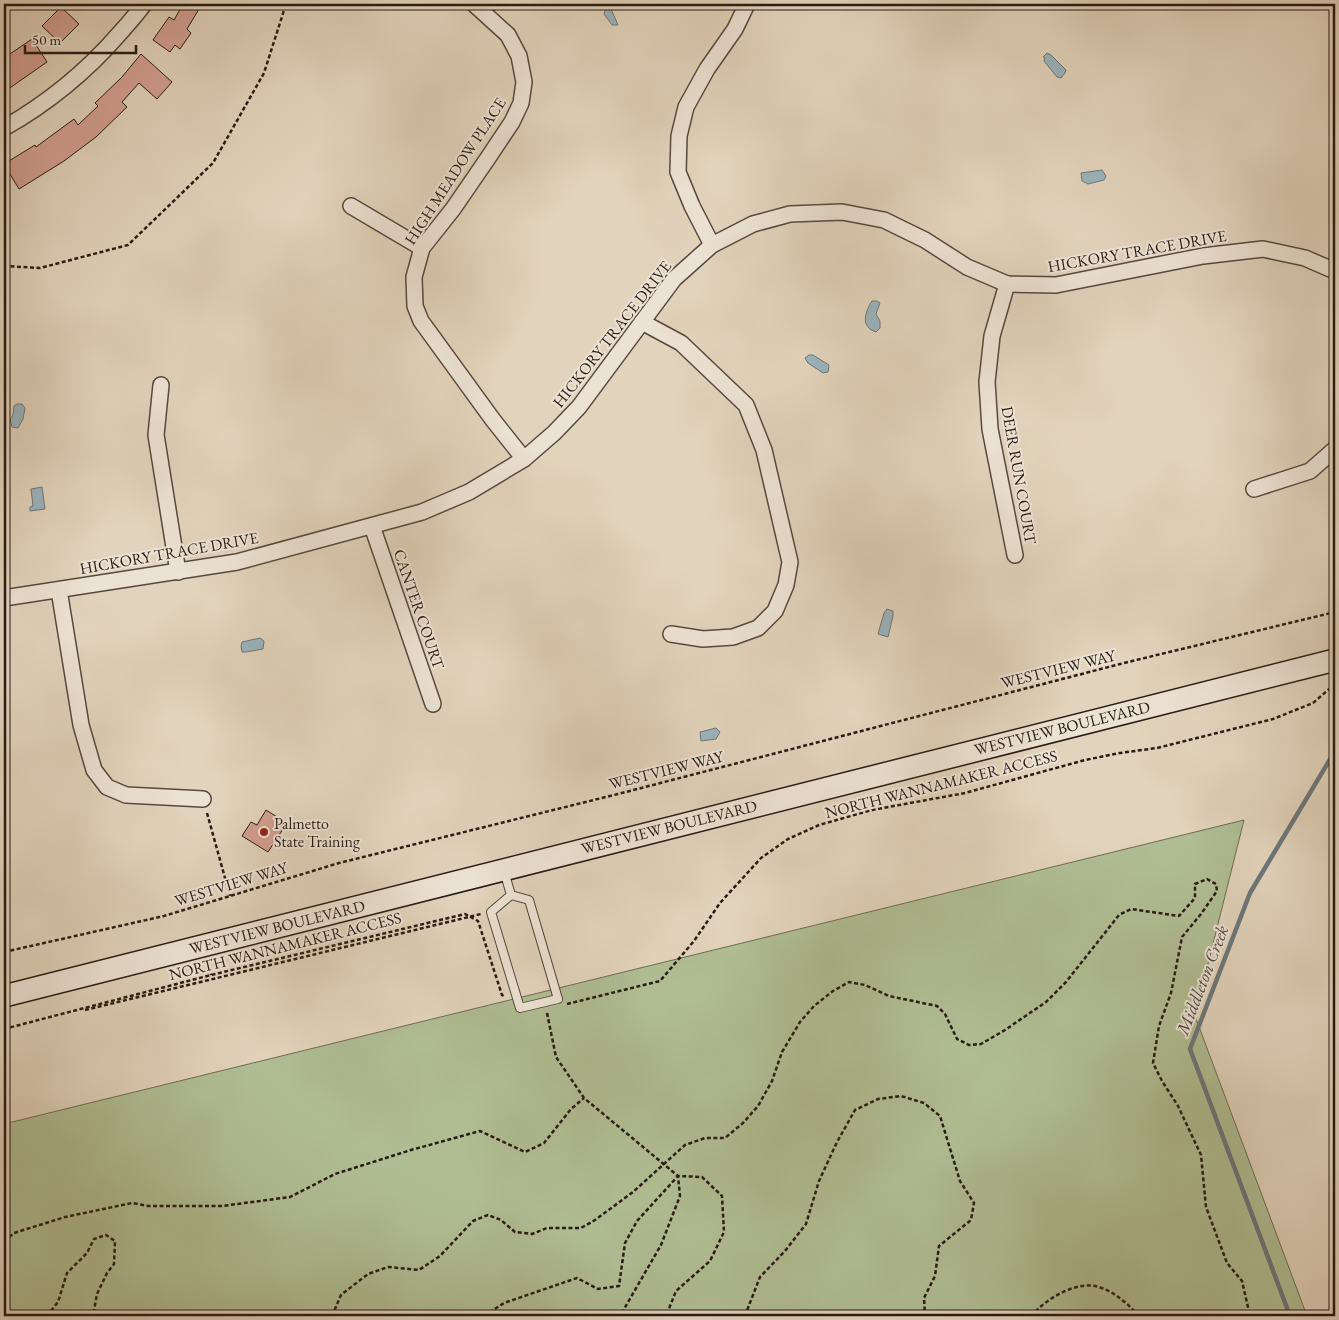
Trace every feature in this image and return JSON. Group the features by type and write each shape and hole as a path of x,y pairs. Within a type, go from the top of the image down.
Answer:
{"street":[{"path":"4,128 30,114 71,83 102,54 144,4"},
{"name":"HIGH MEADOW PLACE","path":"474,4 508,35 519,56 524,82 521,103 512,122 453,210 422,248 414,277 415,306 420,321 493,420 524,458"},
{"path":"712,245 692,206 678,172 679,136 686,107 707,69 735,29 746,4"},
{"path":"351,206 422,248"},
{"name":"HICKORY TRACE DRIVE","path":"4,598 237,562 422,512 470,492 524,458 579,407 674,279 712,245 753,224 790,214 842,212 884,220 925,240 966,267 1007,284 1056,285 1203,256 1263,249 1305,258 1335,271"},
{"name":"DEER RUN COURT","path":"1007,284 992,336 987,382 990,428 1015,555"},
{"path":"642,322 680,343 746,405 764,450 790,562 786,585 775,611 758,628 734,637 703,639 670,634"},
{"path":"161,386 156,435 178,572"},
{"path":"1254,490 1310,471 1335,449"},
{"name":"CANTER COURT","path":"372,526 433,704"},
{"path":"59,590 81,725 94,770 106,788 126,795 203,799"},
{"name":"WESTVIEW BOULEVARD","path":"4,996 1335,660"}],"lane":[{"path":"504,869 511,895"},
{"path":"511,895 529,900 558,999 520,1008 491,912 511,895"}],"path":[{"path":"4,266 40,268 128,245 213,163 264,73 286,4"},
{"name":"WESTVIEW WAY","path":"4,952 164,916 339,863 618,794 1128,662 1335,612"},
{"name":"NORTH WANNAMAKER ACCESS","path":"565,1004 660,981 694,941 720,903 761,858 788,839 820,825 872,810 898,807 965,793 1085,760 1157,748 1273,719 1313,703 1335,684"},
{"path":"203,799 230,896"},
{"path":"332,1316 341,1295 368,1274 388,1267 419,1270 440,1256 473,1221 488,1215 501,1220 515,1232 532,1234 547,1228 581,1228 633,1192 685,1145 706,1138 725,1138 743,1123 758,1106 772,1081 782,1052 800,1022 814,1006 833,991 849,982 865,985 889,996 937,1006 945,1014 957,1039 969,1045 981,1044 1046,1002 1066,982 1119,916 1130,909 1178,916 1195,898 1195,884 1207,879 1216,884 1216,891 1201,914 1182,937 1171,992 1159,1026 1153,1063 1178,1106 1200,1155 1206,1207 1227,1263 1242,1281 1250,1316"},
{"path":"4,1030 491,912"},
{"path":"471,917 478,920 502,995 518,1000"},
{"path":"534,1005 546,1009 551,1023 556,1056 584,1098 678,1176 702,1177 722,1196 724,1232 710,1261 676,1291 666,1316"},
{"path":"747,1316 746,1313 760,1277 786,1251 806,1224 819,1181 837,1142 855,1110 878,1099 901,1096 924,1103 940,1116 960,1181 974,1203 971,1220 939,1246 935,1276 924,1298 926,1316"},
{"path":"4,1241 14,1234 64,1217 132,1202 148,1206 222,1206 290,1197 335,1174 480,1131 525,1152 544,1143 571,1109 584,1098"},
{"path":"484,1316 504,1303 577,1278 598,1289 619,1286 625,1243 636,1221 678,1176"},
{"path":"620,1316 661,1245 680,1196 678,1176"},
{"path":"47,1316 58,1302 67,1273 87,1253 94,1239 106,1235 115,1241 114,1264 107,1273 97,1294 93,1316"},
{"path":"1031,1316 1036,1310 1056,1296 1078,1286 1098,1286 1124,1300 1139,1316"}],"green space":[{"path":"1244,820 1195,1016 1307,1316 4,1316 4,1124"}],"water":[{"path":"608,8 611,9 618,25 612,25 604,14"},
{"path":"1047,53 1066,70 1061,78 1057,77 1044,61 1045,58 1043,57"},
{"path":"1102,170 1106,176 1104,180 1088,184 1082,181 1081,173"},
{"path":"872,301 880,303 876,314 880,321 880,328 876,332 868,327 865,319"},
{"path":"813,355 829,365 828,372 823,373 808,363 805,358"},
{"path":"22,404 25,408 23,419 18,428 12,427 10,419 13,415 14,406"},
{"path":"42,487 45,509 30,511 30,507 33,506 31,489"},
{"path":"887,609 893,611 888,637 878,634"},
{"path":"260,638 264,641 263,649 242,652 242,642"},
{"path":"716,728 720,732 716,739 701,741 700,732"}],"building":[{"path":"183,4 202,4 187,29 191,33 180,49 175,45 170,52 153,40 169,17 174,20"},
{"path":"61,7 79,24 60,43 42,26"},
{"path":"32,39 47,62 4,92 4,58"},
{"path":"141,54 172,82 157,99 139,83 122,102 127,107 96,137 64,161 19,189 4,164 35,145 36,147 74,119 78,125 98,106 95,103 122,77"},
{"path":"266,810 287,823 268,852 242,836 251,822 257,825"}],"waterway":[{"name":"Middleton Creek","path":"1290,1316 1190,1049 1250,893 1335,751"}],"place":[{"name":"Palmetto State Training","path":"264,832"}]}
